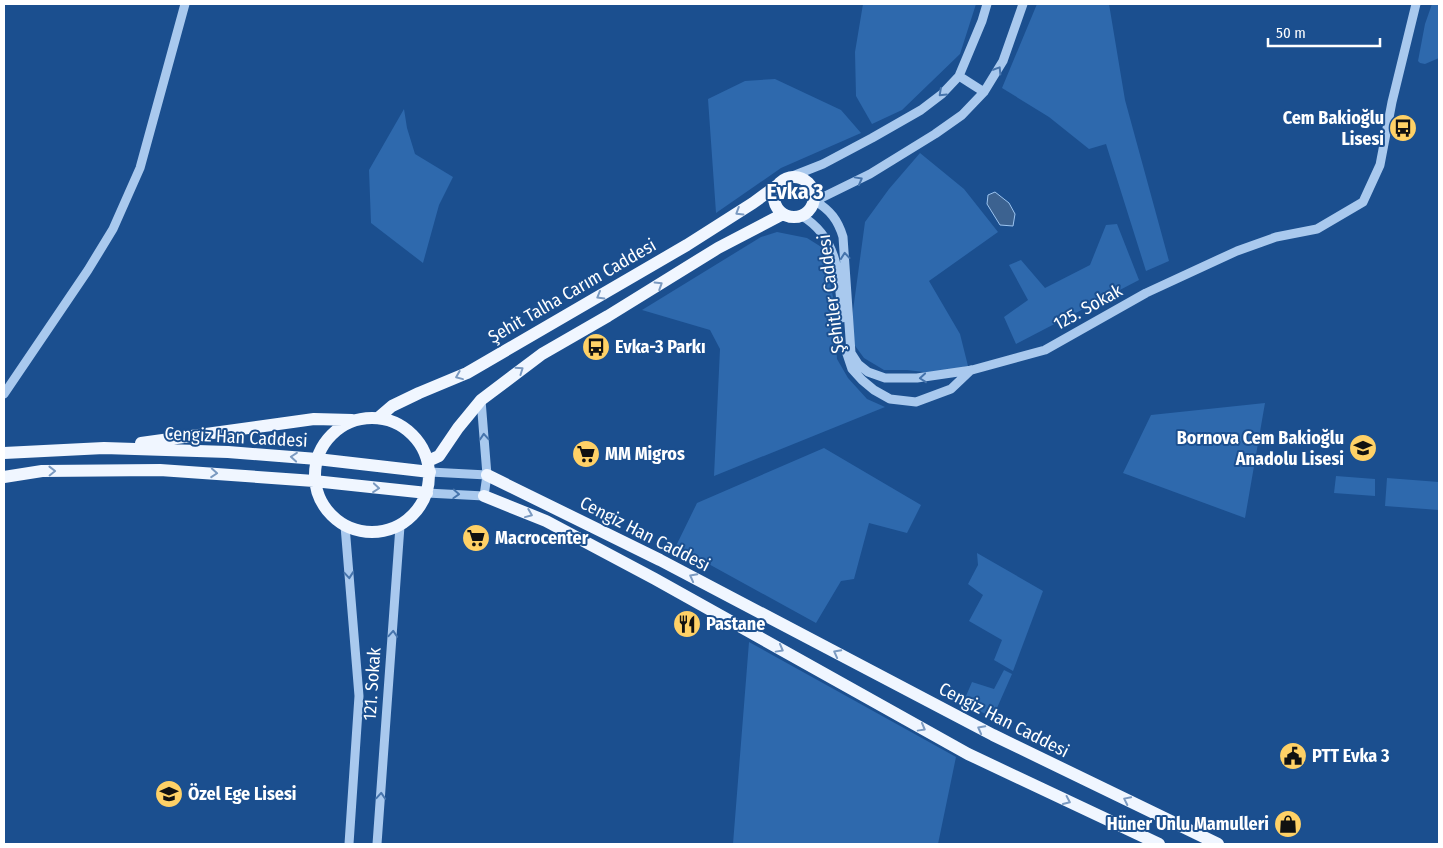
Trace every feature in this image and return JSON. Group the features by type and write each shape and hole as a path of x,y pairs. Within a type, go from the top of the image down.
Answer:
{"main road":[{"path":"790,177 797,177 809,182 815,194 815,201 808,212 796,218 783,214 778,209 774,196 779,184 790,177"},
{"name":"Şehit Talha Carım Caddesi","path":"378,418 392,406 467,373 687,245 779,184"},
{"path":"429,466 439,456 458,428 481,400 542,354 718,248 783,214"},
{"path":"104,448 314,419 358,420 378,418 394,422 417,439 429,466 427,492 416,512 400,526 386,531 372,533 344,526 330,516 320,501 314,481 317,459 322,446 341,426 358,420"},
{"name":"Cengiz Han Caddesi","path":"4,453 104,448 228,452 429,466"},
{"name":"Cengiz Han Caddesi","path":"4,477 42,471 160,470 314,481 427,492"},
{"name":"Cengiz Han Caddesi","path":"487,475 660,560 993,735 1218,844"},
{"name":"Cengiz Han Caddesi","path":"484,496 546,521 646,574 968,754 1159,844"}],"street":[{"path":"4,394 88,270 113,229 140,168 185,4"},
{"path":"790,177 823,164 921,110 942,94 959,76 982,21 987,4"},
{"path":"815,201 870,174 962,115 984,92 1003,61 1023,4"},
{"name":"125. Sokak","path":"916,402 951,389 972,370 1045,350 1146,293 1237,251 1276,237 1317,229 1363,202 1380,165 1392,102 1416,4"},
{"path":"959,76 984,92"},
{"name":"Şehitler Caddesi","path":"815,201 834,216 843,237 851,353 858,364 868,372 884,378 929,377 972,370"},
{"name":"Şehitler Caddesi","path":"802,216 813,223 825,237 834,253 838,270 846,356 852,368 874,390 890,399 916,402"},
{"path":"481,400 487,475 484,496"},
{"name":"Cengiz Han Caddesi","path":"429,466 487,475"},
{"name":"Cengiz Han Caddesi","path":"427,492 484,496"},
{"name":"121. Sokak","path":"344,526 359,696 349,844"},
{"name":"121. Sokak","path":"377,844 400,526"}],"shaded area":[{"path":"863,4 976,4 960,54 902,110 872,124 856,96 855,52"},
{"path":"1037,4 1109,4 1125,100 1169,261 1146,271 1106,144 1089,149 1049,117 1002,88"},
{"path":"1432,4 1439,4 1439,58 1425,64 1418,61 1425,24"},
{"path":"775,79 841,110 861,133 781,168 716,213 708,99 745,81"},
{"path":"404,109 407,128 415,154 453,177 439,205 423,263 371,223 369,170"},
{"path":"920,153 964,189 998,232 929,281 960,334 968,366 932,373 884,370 864,358 853,343 852,318 865,222 889,189"},
{"path":"995,192 1009,203 1015,214 1013,226 1000,225 987,204 988,195"},
{"path":"1117,224 1139,280 1016,344 1004,317 1028,300 1009,265 1021,260 1045,288 1090,265 1106,225"},
{"path":"777,232 807,238 823,248 833,297 837,359 848,378 867,399 885,407 714,476 720,349 710,330 642,310 761,237"},
{"path":"1265,403 1245,518 1123,473 1151,415"},
{"path":"824,448 921,505 907,533 869,523 854,579 841,581 816,623 676,546 697,503"},
{"path":"1336,476 1375,479 1375,496 1334,493"},
{"path":"1387,478 1439,482 1439,510 1385,506"},
{"path":"977,553 1043,591 1013,671 994,660 1002,640 969,621 983,595 968,584 978,565"},
{"path":"749,642 956,757 938,844 733,844"},
{"path":"1004,670 1012,674 993,717 951,699 953,693 966,696 972,682 994,689"}],"place":[{"name":"Cem Bakioğlu Lisesi","path":"1403,128"},
{"name":"Evka-3 Parkı","path":"596,347"},
{"name":"Bornova Cem Bakioğlu Anadolu Lisesi","path":"1363,448"},
{"name":"MM Migros","path":"586,454"},
{"name":"Macrocenter","path":"476,538"},
{"name":"Pastane","path":"687,624"},
{"name":"PTT Evka 3","path":"1293,756"},
{"name":"Özel Ege Lisesi","path":"169,794"},
{"name":"Hüner Unlu Mamulleri","path":"1288,824"}],"district":[{"name":"Evka 3","path":"795,191"}]}
